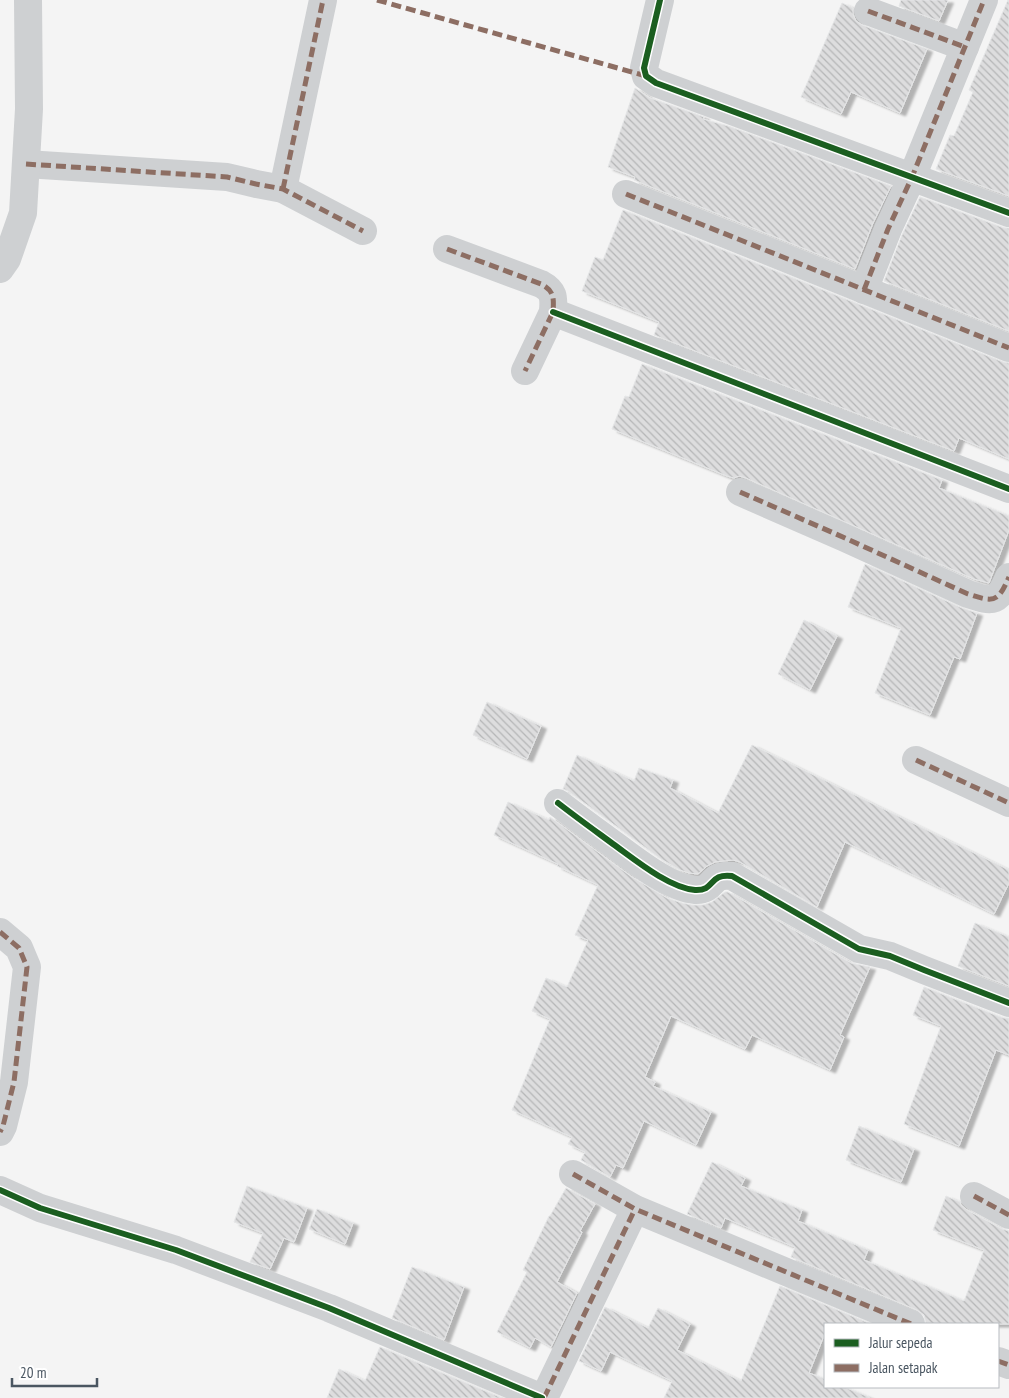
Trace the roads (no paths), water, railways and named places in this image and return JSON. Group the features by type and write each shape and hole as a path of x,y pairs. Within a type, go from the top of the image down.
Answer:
{"street":[{"path":"0,270 7,259 23,214 29,109 28,0"},
{"path":"283,189 323,0"},
{"path":"660,0 644,68 646,76 656,83 1009,213"},
{"path":"864,290 984,0"},
{"path":"868,11 965,47"},
{"path":"26,164 227,177 283,189 362,230"},
{"path":"626,194 1009,348"},
{"path":"446,249 549,289 554,302 553,312 525,371"},
{"path":"553,312 1009,489"},
{"path":"740,492 983,599 998,597 1009,577"},
{"path":"916,760 1009,803"},
{"path":"558,803 648,869 678,886 692,890 703,890 710,886 717,877 732,876 859,949 890,956 1009,1003"},
{"path":"0,932 19,948 27,967 14,1082 0,1132"},
{"path":"573,1174 635,1209 909,1323"},
{"path":"0,1190 40,1208 176,1250 328,1308 543,1398 635,1209"},
{"path":"974,1196 1009,1215"}]}
